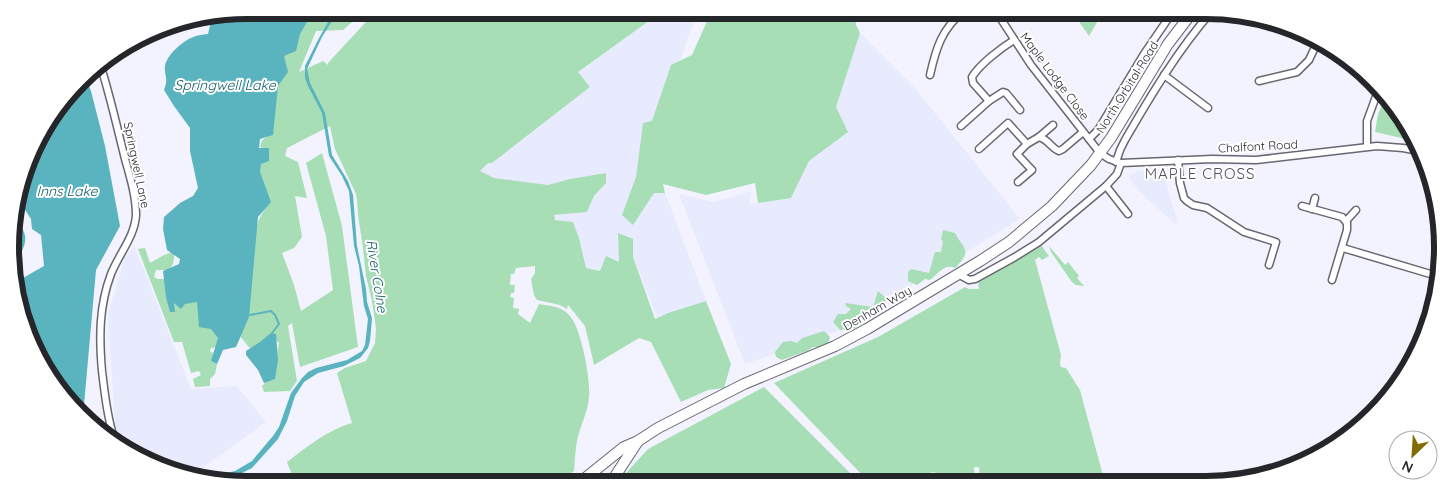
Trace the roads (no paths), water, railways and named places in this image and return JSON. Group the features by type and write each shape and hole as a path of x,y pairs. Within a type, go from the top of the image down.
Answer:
{"main road":[{"name":"North Orbital Road","path":"1100,153 1168,44 1187,19"},
{"name":"Denham Way","path":"588,476 624,447 638,442 658,428 744,384 835,346 867,329 1009,242 1052,206 1100,153"},
{"name":"Denham Way","path":"616,476 638,442"},
{"path":"619,476 627,460"}],"street":[{"path":"930,75 935,52 941,39 948,27 956,19"},
{"name":"Maple Lodge Close","path":"1001,19 1031,65 1100,153"},
{"path":"1089,139 1098,130 1168,19"},
{"path":"958,274 969,280 975,279 1016,257 1039,242 1106,186 1117,174 1120,150 1125,140 1164,75 1205,19"},
{"path":"989,101 973,83 972,77 986,62 1014,40"},
{"path":"1258,81 1297,72 1309,60 1315,46"},
{"name":"Springwell Lane","path":"102,71 134,196 136,215 132,232 111,275 101,315 101,352 106,407 113,433"},
{"path":"1164,75 1208,108"},
{"path":"961,126 1000,93 1006,93 1020,110"},
{"path":"1367,146 1366,121 1376,96"},
{"path":"979,149 1008,123 1027,144"},
{"path":"1018,182 1032,170 1018,154 1027,144 1053,125"},
{"path":"1039,136 1059,151 1083,132"},
{"name":"Chalfont Road","path":"1119,162 1264,159 1367,146 1385,146 1413,150"},
{"path":"1100,153 1109,159 1119,162"},
{"path":"1178,160 1184,198 1193,205 1207,208 1244,232 1276,242 1269,265"},
{"path":"1106,186 1128,214"},
{"path":"1312,209 1315,198"},
{"path":"1302,206 1342,218 1348,225 1343,248 1332,280"},
{"path":"1346,221 1356,210"},
{"path":"1343,248 1432,275"}],"water":[{"name":"Springwell Lake","path":"233,19 309,19 300,34 296,51 284,56 288,72 278,86 273,135 260,139 259,148 269,148 269,161 261,164 260,172 271,202 258,217 249,317 236,347 223,350 217,364 211,361 218,338 211,329 199,327 197,302 185,304 181,309 174,303 175,312 170,312 163,271 179,264 180,259 167,250 163,229 164,217 180,203 193,196 198,188 190,151 190,128 164,90 166,79 165,66 169,57 182,44 196,36 208,34 211,22"},
{"path":"330,19 333,19 322,37 307,69 310,83 325,113 332,155 348,181 353,195 357,246 367,302 372,318 370,341 368,348 360,358 344,366 318,373 304,382 295,396 287,421 278,439 252,468 236,476 222,474 235,471 252,461 279,427 291,393 308,372 347,360 362,351 365,345 368,319 354,246 349,191 329,156 322,113 305,78 305,66"},
{"name":"Inns Lake","path":"88,84 105,146 120,226 96,270 84,405 86,409 57,375 42,349 31,321 21,279 44,266 41,235 32,229 31,219 23,206 36,160 57,120"},
{"path":"20,225 25,234 25,243 20,255"},
{"path":"271,333 276,334 278,360 275,379 264,383 258,370 246,355 246,351"}],"waterway":[{"path":"250,315 271,311 279,324 272,333"}],"district":[{"name":"MAPLE CROSS","path":"1200,173"}],"water label":[{"name":"River Colne","path":"377,276"}]}
